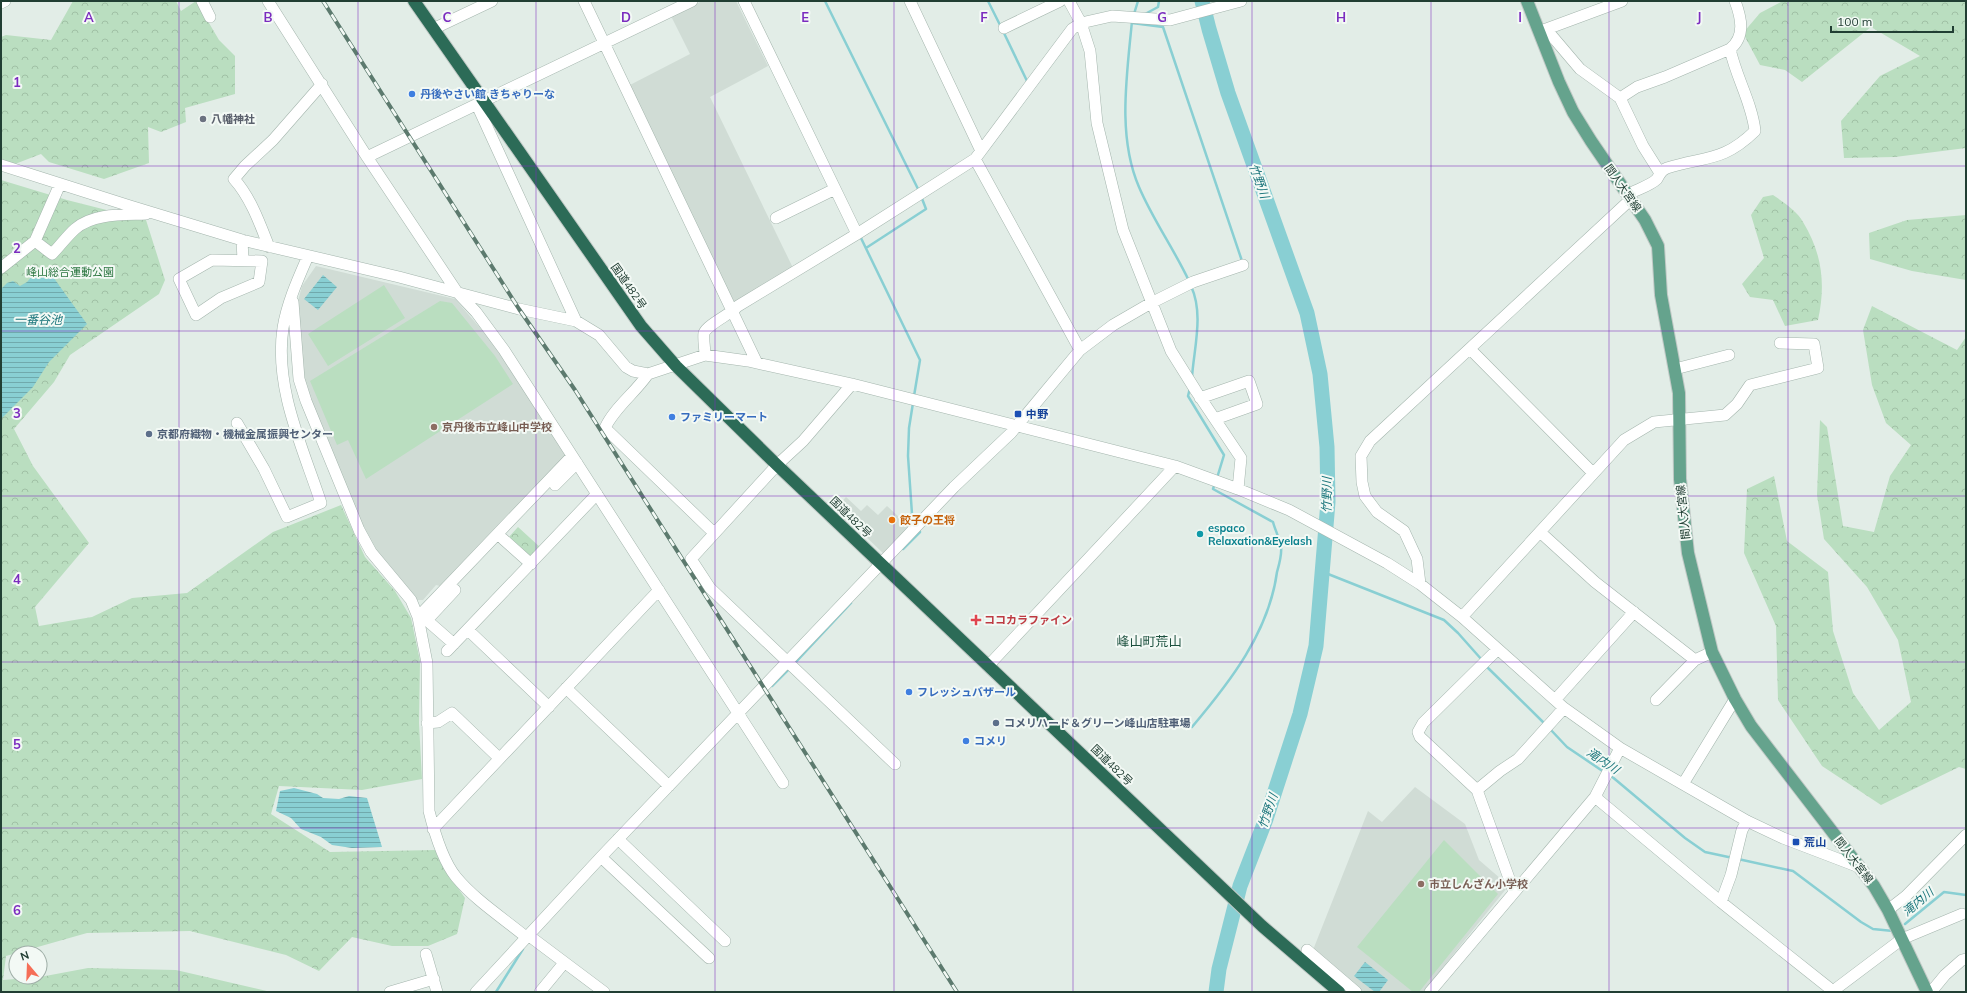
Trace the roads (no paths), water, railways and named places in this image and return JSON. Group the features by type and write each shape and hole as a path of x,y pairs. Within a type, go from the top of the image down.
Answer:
{"highway":[{"name":"国道482号","path":"414,1 481,103 641,326 676,366 777,465 1262,926 1339,992"}],"main road":[{"name":"間人大宮線","path":"1527,1 1543,31 1573,112 1645,220 1658,246 1661,295 1675,369 1681,418 1680,479 1688,553 1712,652 1735,699 1751,726 1874,886 1888,910 1927,992"}],"street":[{"path":"1,3 5,1"},
{"path":"202,1 210,16"},
{"path":"268,1 367,157 457,292 476,312 504,350 783,783"},
{"path":"433,29 492,1"},
{"path":"584,1 602,43 757,363"},
{"path":"367,157 692,1"},
{"path":"744,1 857,234"},
{"path":"910,1 978,155 1080,350"},
{"path":"1004,28 1060,1"},
{"path":"1069,1 1081,23 1090,51 1097,123 1123,230 1171,351 1200,398 1241,458 1238,489"},
{"path":"1622,1 1543,31 1580,69 1620,98 1643,146 1660,173"},
{"path":"1620,98 1636,87 1665,77 1730,49 1736,44 1742,24 1735,1"},
{"path":"705,355 704,333 708,328 738,306 857,234 978,155 1072,29 1081,23 1112,16 1170,20 1238,2"},
{"path":"1420,584 1417,559 1404,531 1377,512 1365,496 1362,482 1361,456 1370,441 1470,349 1629,197 1656,179 1665,169 1705,160 1730,151 1742,144 1756,131 1736,74 1730,49"},
{"path":"270,247 255,214 240,186 234,179 245,166 273,140 322,84"},
{"path":"481,103 576,321"},
{"path":"1,165 154,214 242,240 457,292 519,309 576,321 599,335 626,368 648,374 676,366 705,355 757,363 852,384 1175,466 1238,489 1289,510 1387,563 1420,584 1462,618 1564,708 1620,748 1747,821 1783,838 1859,867"},
{"path":"1,268 35,241 60,184"},
{"path":"776,218 835,190"},
{"path":"35,241 52,254 76,228 88,221 114,216 154,214"},
{"path":"242,240 243,260"},
{"path":"237,423 264,470 287,517 321,503 286,397 282,361 283,328 292,293 308,256"},
{"path":"212,260 243,260 262,261 259,282 221,298 196,315 179,279 212,260"},
{"path":"476,992 618,839 788,663 954,487 1017,426 1080,350 1114,325 1151,303 1193,282 1243,266"},
{"path":"292,293 299,379 306,400 359,530 371,552 410,600 418,617 427,663 429,811 433,829 455,876 472,893 527,936 604,992"},
{"path":"1462,618 1624,440 1654,422 1681,418 1725,415 1737,404 1750,385 1818,368 1814,344 1780,343"},
{"path":"1470,349 1593,473"},
{"path":"1675,369 1729,355"},
{"path":"648,374 639,388 609,419 605,428 714,533"},
{"path":"1200,398 1249,381 1257,404 1215,419"},
{"path":"852,384 803,441 777,465 691,559 710,588 895,764"},
{"path":"575,460 429,618 430,623 450,648 597,494"},
{"path":"418,617 575,460"},
{"path":"988,666 1175,466"},
{"path":"1540,532 1595,582 1695,660"},
{"path":"503,539 531,564"},
{"path":"433,829 659,590"},
{"path":"1555,700 1634,612"},
{"path":"468,630 549,706"},
{"path":"1497,650 1423,723 1418,732 1420,737 1477,790 1514,892"},
{"path":"1656,700 1695,660 1712,652"},
{"path":"566,688 669,786"},
{"path":"1682,784 1735,699"},
{"path":"1477,790 1500,771 1518,759 1564,708"},
{"path":"427,724 438,722 452,713 499,758"},
{"path":"1430,992 1595,797 1620,748"},
{"path":"1595,797 1721,902 1832,991 1902,939 1962,914"},
{"path":"1721,902 1731,875 1742,830 1747,821"},
{"path":"1888,910 1906,896 1966,835"},
{"path":"618,839 725,941"},
{"path":"601,857 709,958"},
{"path":"1307,950 1356,992"},
{"path":"426,954 437,992"},
{"path":"1931,992 1944,974 1962,960 1966,959"},
{"path":"540,992 564,963"},
{"path":"390,992 434,979"}],"water":[{"name":"一番谷池","path":"48,270 87,324 49,362 33,387 1,419 1,289 7,283 13,281 20,286 27,282 35,273"},
{"path":"323,275 337,287 318,310 304,299"},
{"path":"294,788 317,794 323,798 339,799 349,796 367,798 382,847 352,848 332,845 321,837 301,829 291,818 276,811 280,791"},
{"path":"1365,962 1388,980 1379,992 1375,992 1354,976"}],"waterway":[{"path":"825,1 919,191"},
{"path":"988,1 1001,27"},
{"path":"1134,14 1138,1"},
{"path":"1145,14 1158,7 1159,1"},
{"name":"竹野川","path":"1202,1 1228,93 1307,313 1320,374 1327,447 1328,502 1316,646 1300,714 1266,819 1240,886 1219,969 1216,992"},
{"path":"1132,21 1125,105 1128,147 1132,167 1139,187 1189,281"},
{"path":"1132,23 1163,27 1242,261"},
{"path":"1003,31 1027,81"},
{"path":"866,248 926,209 921,196"},
{"path":"860,236 920,360 914,396"},
{"path":"1191,286 1195,297 1198,319 1192,377"},
{"path":"1190,388 1188,396 1224,455 1217,478"},
{"path":"913,403 909,428 908,456 912,514 917,522"},
{"path":"1192,727 1233,674 1257,636 1273,594 1281,554 1280,541 1273,522 1213,489 1215,483"},
{"path":"903,549 920,532 919,529"},
{"name":"滝内川","path":"1323,572 1444,620 1482,660"},
{"path":"795,663 851,603"},
{"name":"滝内川","path":"1486,666 1545,724"},
{"path":"772,686 790,668"},
{"name":"滝内川","path":"1550,729 1567,747 1604,772"},
{"name":"滝内川","path":"1610,775 1685,838 1705,852 1733,858"},
{"name":"滝内川","path":"1738,859 1793,871 1861,922 1873,929 1893,931"},
{"name":"滝内川","path":"1905,924 1944,892 1966,895"},
{"path":"496,992 523,949"}],"railway":[{"path":"323,1 519,309 575,390 957,992"}],"place":[{"name":"丹後やさい館 きちゃりーな","path":"412,94"},
{"name":"八幡神社","path":"203,119"},
{"name":"中野","path":"1018,414"},
{"name":"ファミリーマート","path":"672,417"},
{"name":"京丹後市立峰山中学校","path":"434,427"},
{"name":"京都府織物・機械金属振興センター","path":"149,434"},
{"name":"餃子の王将","path":"892,520"},
{"name":"espaco Relaxation&Eyelash","path":"1200,534"},
{"name":"ココカラファイン","path":"976,620"},
{"name":"フレッシュバザール","path":"909,692"},
{"name":"コメリハード＆グリーン峰山店駐車場","path":"996,723"},
{"name":"コメリ","path":"966,741"},
{"name":"荒山","path":"1796,842"},
{"name":"市立しんざん小学校","path":"1421,884"}],"district":[{"name":"峰山町荒山","path":"1149,641"}],"park label":[{"name":"峰山総合運動公園","path":"70,272"}]}
